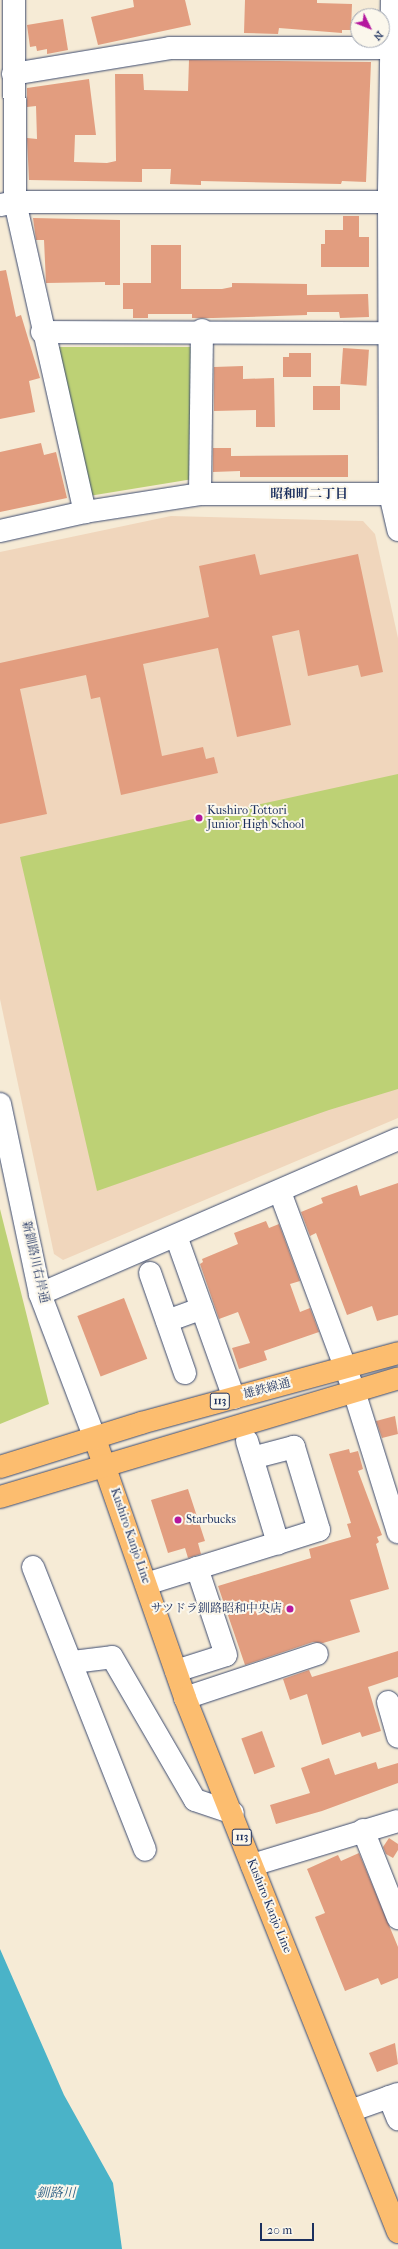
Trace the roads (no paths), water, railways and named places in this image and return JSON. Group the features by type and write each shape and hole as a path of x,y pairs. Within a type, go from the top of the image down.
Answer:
{"main road":[{"name":"雄鉄線通","path":"0,1467 95,1439 141,1423 398,1353"},
{"name":"113","path":"0,1497 398,1378"},
{"name":"Kushiro Kanjo Line","path":"95,1439 185,1698 233,1812 252,1865 398,2232"}],"street":[{"path":"14,0 13,74 7,109 7,204 42,332 85,512"},
{"path":"392,0 395,48 393,202 394,494 398,530"},
{"path":"13,74 170,48 395,48"},
{"path":"7,204 393,202"},
{"path":"42,332 202,330 393,332"},
{"path":"200,494 202,330"},
{"path":"0,532 85,512 200,494 394,494"},
{"name":"新釧路川右岸通","path":"0,1104 40,1294 95,1439"},
{"path":"40,1294 280,1192 398,1139"},
{"path":"280,1192 354,1391 398,1532"},
{"path":"176,1236 234,1398"},
{"path":"150,1273 185,1373"},
{"path":"167,1321 202,1308"},
{"path":"146,1584 278,1543 319,1530 294,1447 250,1450 278,1543"},
{"path":"33,1567 72,1662 145,1850"},
{"path":"176,1671 226,1655 197,1568"},
{"path":"185,1698 317,1654"},
{"path":"72,1662 112,1657 195,1800 233,1812"},
{"path":"388,1702 398,1737"},
{"path":"252,1865 363,1830 398,1821"},
{"path":"363,1830 398,1918"},
{"path":"350,2111 394,2095 398,2119"}],"water":[{"name":"釧路川","path":"0,1949 64,2095 113,2183 122,2249 0,2249"}],"place":[{"name":"Kushiro Tottori Junior High School","path":"199,818"},
{"name":"Starbucks","path":"178,1520"},
{"name":"サツドラ釧路昭和中央店","path":"290,1609"}],"district":[{"name":"昭和町二丁目","path":"309,494"}]}
